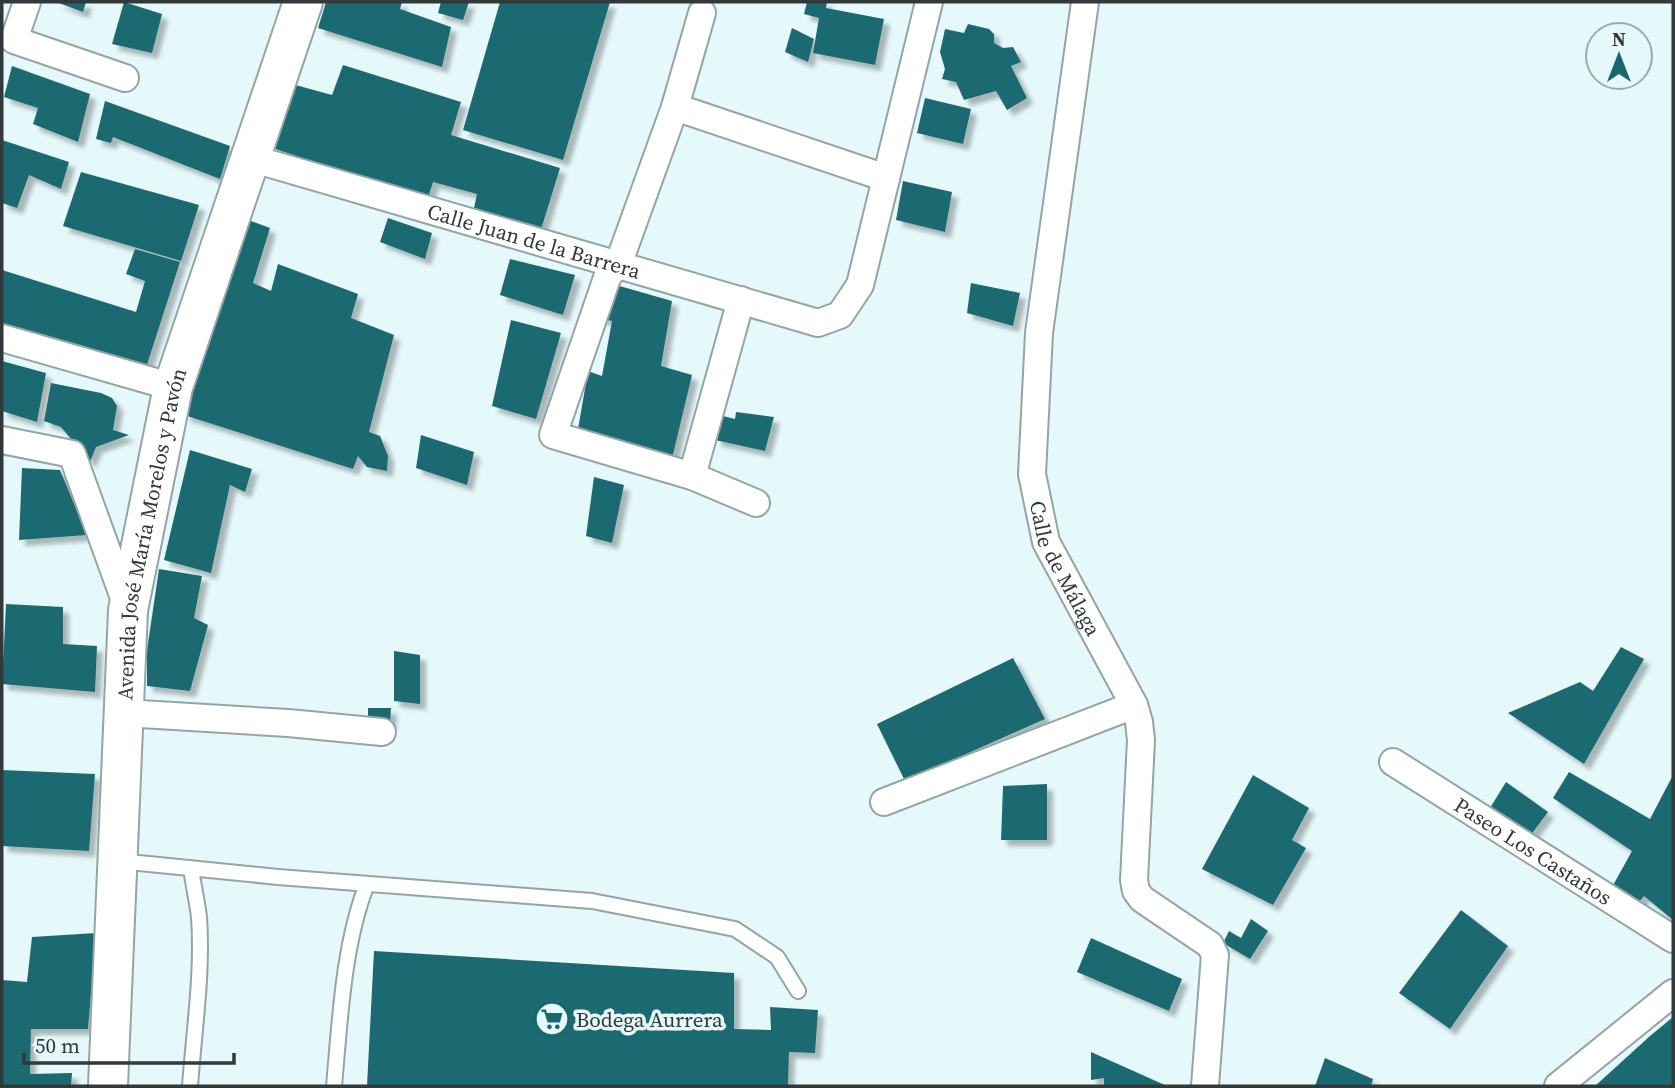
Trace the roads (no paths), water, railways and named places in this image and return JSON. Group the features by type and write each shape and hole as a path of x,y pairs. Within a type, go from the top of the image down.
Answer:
{"main road":[{"name":"Avenida José María Morelos y Pavón","path":"108,1086 128,610 173,387 303,2"}],"street":[{"path":"27,2 14,40 125,78"},
{"path":"675,107 886,178 929,2"},
{"name":"Calle de Málaga","path":"1085,2 1039,333 1032,474 1046,542 1134,705 1139,722 1141,740 1134,880 1136,891 1142,899 1210,946 1215,955 1205,1086"},
{"path":"702,13 675,107 618,265 608,275 553,435 691,476 756,503"},
{"name":"Calle Juan de la Barrera","path":"250,158 818,323 840,315 860,285 886,178"},
{"path":"691,476 741,300"},
{"path":"2,338 173,387"},
{"path":"2,440 72,454 128,610"},
{"path":"884,802 1134,705"},
{"path":"124,713 382,732"},
{"name":"Paseo Los Castaños","path":"1393,762 1673,939"},
{"path":"1558,1086 1673,993"}],"lane":[{"path":"118,861 592,901 735,929 777,957 798,991"},
{"path":"190,1086 197,1021 199,937 191,868"},
{"path":"334,1086 350,950 367,884"}],"place":[{"name":"Bodega Aurrera","path":"552,1019"}]}
